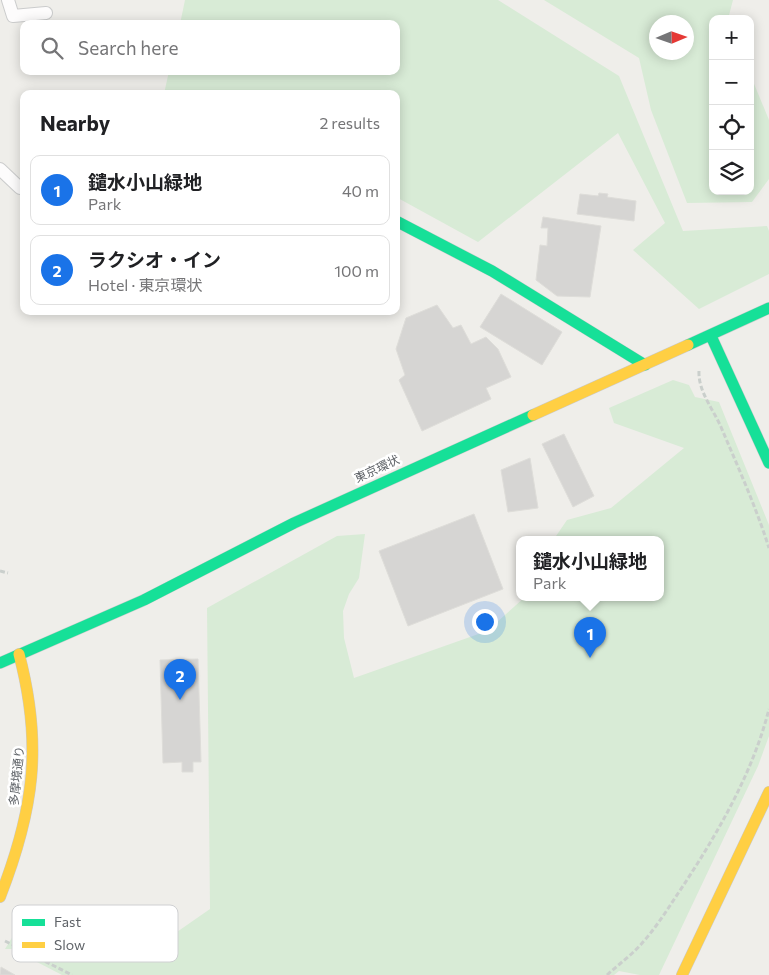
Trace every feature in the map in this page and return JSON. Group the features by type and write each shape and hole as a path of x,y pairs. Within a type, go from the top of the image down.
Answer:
{"main road":[{"path":"400,223 492,271 645,365"},
{"name":"東京環状","path":"0,663 144,600 294,523 413,468 711,336 769,308"},
{"path":"711,336 769,464"},
{"name":"多摩境通り","path":"0,897 16,857 29,802 32,778 34,723 30,693 19,654"},
{"path":"682,975 769,792"}],"lane":[{"path":"8,0 13,16 46,13"},
{"path":"0,169 20,188"}],"path":[{"path":"700,371 699,381 753,504 769,548"},
{"path":"0,571 8,573"},
{"path":"607,975 642,944 663,918 700,861 732,802 757,749 769,709"},
{"path":"5,941 12,945"},
{"path":"46,962 72,975"}],"green space":[{"path":"185,0 498,0 619,76 683,231 767,226 769,231 769,274 699,309 633,250 665,223 618,133 478,242 400,199 400,90 165,90 168,75 400,75 400,20 181,20"},
{"path":"544,0 733,0 729,15 709,15 709,195 754,195 754,84 769,120 769,179 752,202 687,203 651,110 639,58"},
{"path":"673,380 689,385 695,397 719,402 769,525 769,736 758,766 659,975 640,975 619,971 614,975 62,975 37,962 178,962 178,931 210,909 207,608 337,536 365,534 359,578 349,594 343,611 344,638 354,678 487,631 521,601 664,601 664,536 556,536 567,520 611,508 684,448 614,423 609,408"},
{"path":"12,938 12,949 5,949"}],"building":[{"path":"599,193 608,194 607,197 636,201 634,221 577,214 580,194 598,196"},
{"path":"543,217 601,226 590,297 557,296 536,280 540,245 547,246 548,228 541,228"},
{"path":"501,294 562,332 542,365 480,327"},
{"path":"437,305 453,328 461,325 471,344 486,337 498,349 511,377 486,388 491,399 422,431 399,380 405,375 396,349 406,318"},
{"path":"564,434 594,496 573,507 542,444"},
{"path":"530,458 538,508 508,512 501,470"},
{"path":"474,514 503,589 408,626 379,551"},
{"path":"198,659 201,762 193,762 193,772 182,772 182,762 163,763 160,660"},
{"path":"1,967 15,975 0,975"}],"traffic: fast":[{"path":"400,223 492,271 645,365"},
{"path":"688,345 769,308"},
{"path":"711,336 769,463"},
{"path":"0,663 144,600 294,523 533,415"}],"traffic: slow":[{"path":"533,415 688,345"},
{"path":"0,897 21,835 31,777 31,718 19,654"},
{"path":"682,975 769,792"}],"place":[{"name":"鑓水小山緑地","path":"590,658"},
{"name":"ラクシオ・イン","path":"180,700"}]}
